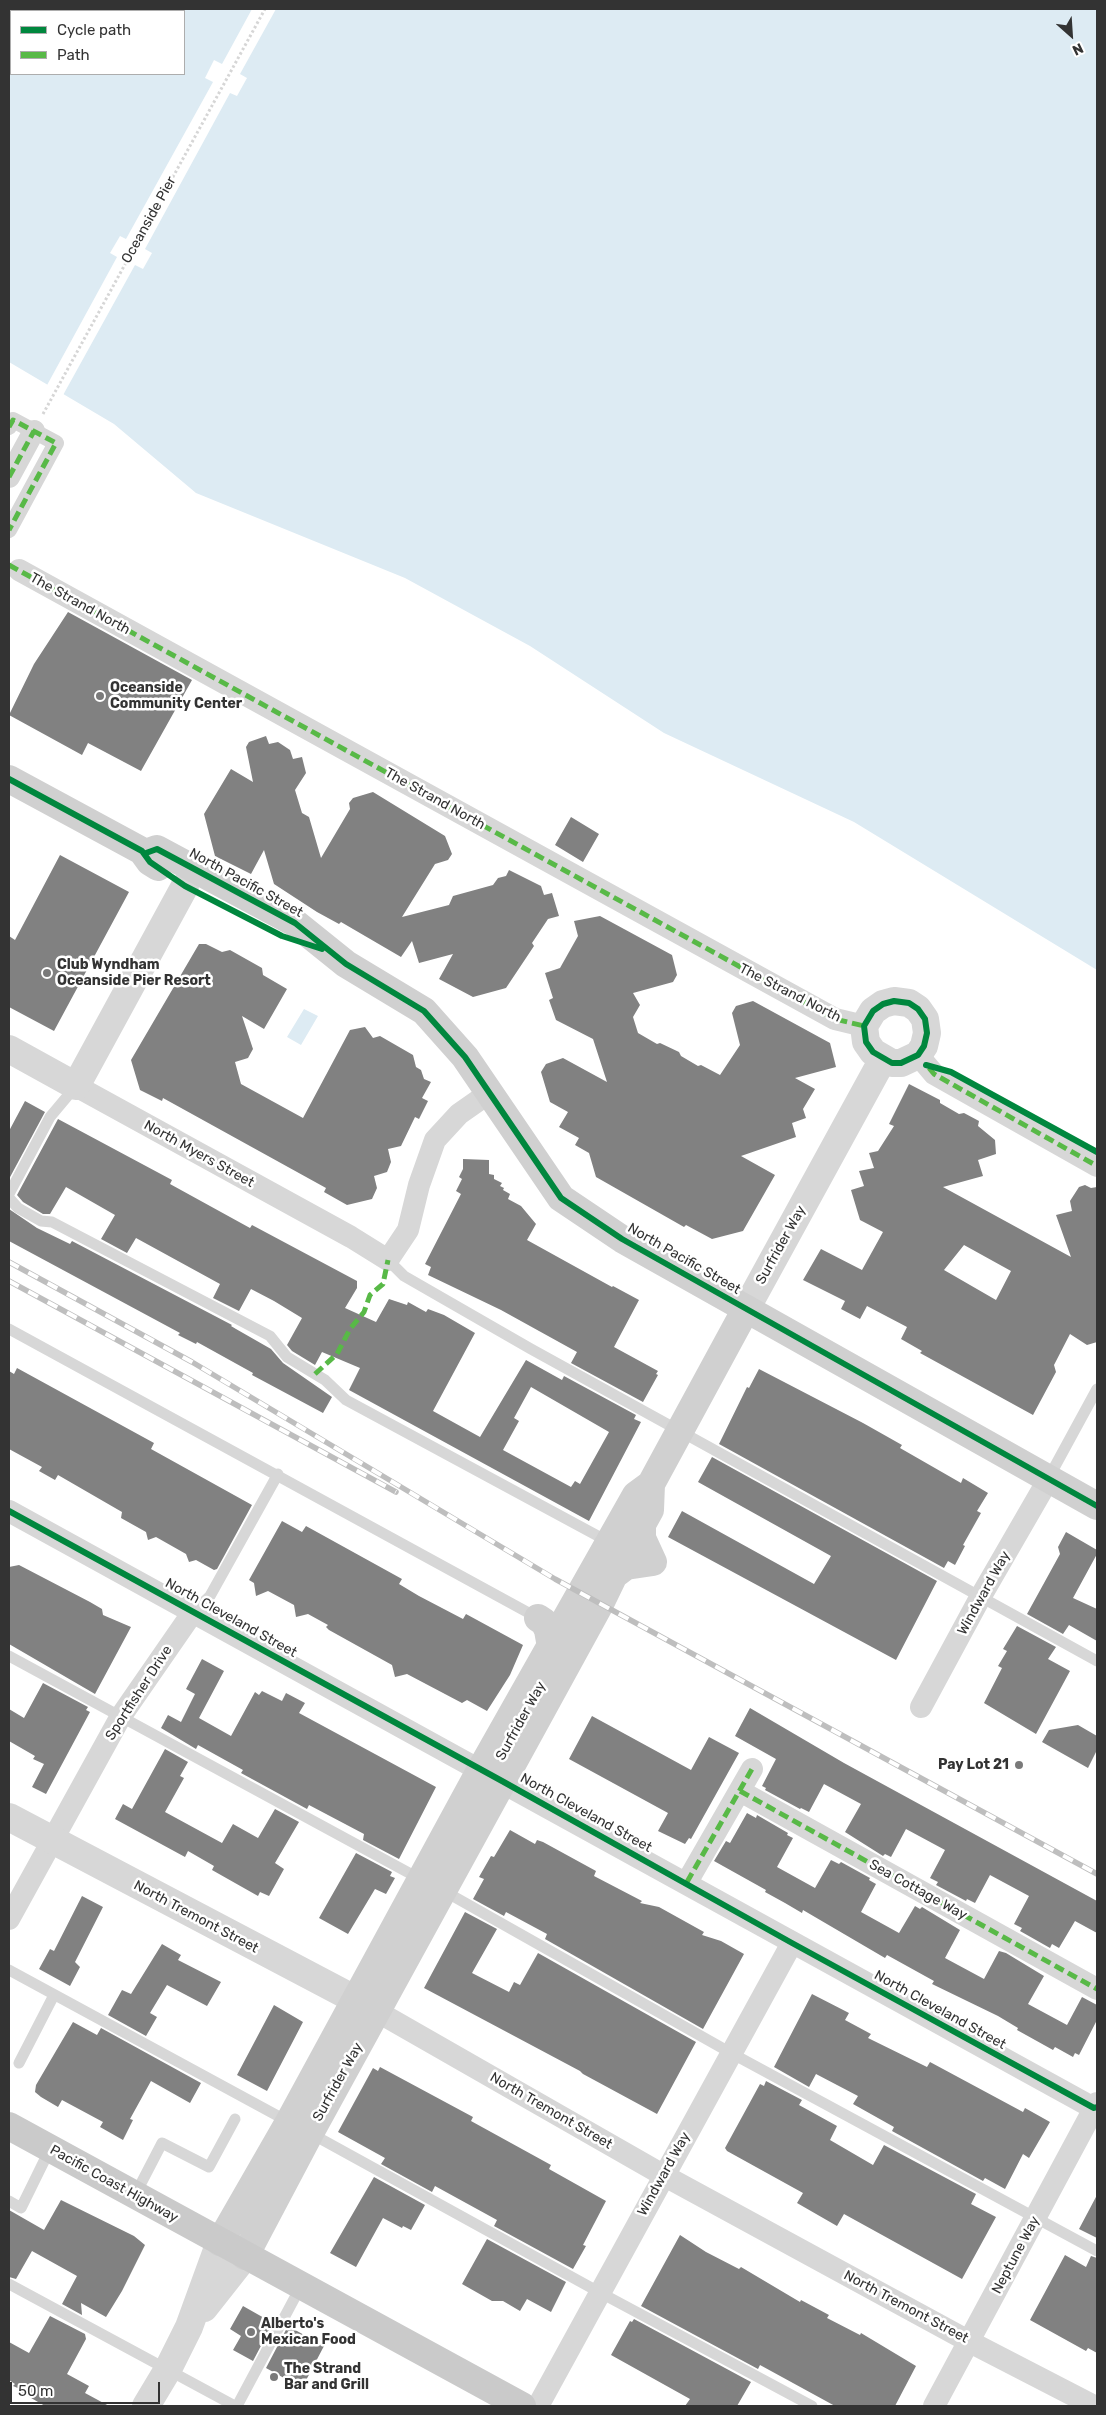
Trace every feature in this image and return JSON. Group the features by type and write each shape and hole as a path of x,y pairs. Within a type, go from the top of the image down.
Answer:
{"main road":[{"name":"North Pacific Street","path":"9,779 146,854 150,862 185,886 282,936 329,951"},
{"name":"North Pacific Street","path":"146,854 157,849 295,922 329,951 424,1011 465,1057 562,1198 622,1239 1097,1506"},
{"name":"Surfrider Way","path":"220,2242 299,2127 433,1886 492,1775 551,1647 636,1495 651,1484 746,1309"},
{"name":"Surfrider Way","path":"492,1775 600,1604 650,1510 651,1484"},
{"path":"538,1618 544,1622 551,1647"},
{"name":"Pacific Coast Highway","path":"9,2126 245,2256"},
{"name":"Surfrider Way","path":"245,2256 299,2127"},
{"path":"245,2256 522,2406"}],"street":[{"path":"9,427 13,420 56,443 9,530"},
{"path":"9,477 34,431"},
{"name":"The Strand North","path":"14,568 835,1019 864,1026"},
{"path":"76,1086 185,886"},
{"path":"894,1001 909,1003 918,1009 925,1019 927,1034 924,1046 918,1055 901,1063 892,1063 873,1052 866,1042 864,1026 873,1010 883,1004 894,1001"},
{"name":"North Myers Street","path":"9,1049 351,1237 388,1260"},
{"path":"918,1055 934,1074 1097,1166"},
{"name":"Surfrider Way","path":"746,1309 883,1059"},
{"path":"388,1260 408,1230 419,1185 434,1140 459,1114 489,1093"},
{"name":"Windward Way","path":"921,1707 981,1596 1048,1480"},
{"name":"North Cleveland Street","path":"9,1511 687,1882 792,1943 1096,2107"},
{"name":"Sportfisher Drive","path":"9,1919 121,1716 193,1612"},
{"path":"687,1882 752,1769"},
{"name":"Sea Cottage Way","path":"740,1792 1097,1989"},
{"name":"North Tremont Street","path":"9,1818 366,2006 663,2175 970,2342 1094,2406"},
{"name":"Windward Way","path":"538,2406 663,2175 792,1943"},
{"name":"Neptune Way","path":"934,2406 1096,2107"},
{"name":"Surfrider Way","path":"146,2406 167,2371 189,2327 220,2242"},
{"name":"Surfrider Way","path":"189,2327 245,2256"}],"lane":[{"path":"9,1194 50,1117 76,1086"},
{"path":"9,1198 18,1208 41,1221 52,1222 270,1336 287,1357 325,1380 346,1400 609,1542"},
{"path":"388,1260 404,1276 531,1349 1097,1661"},
{"path":"9,1329 278,1474 538,1618"},
{"path":"1048,1480 1097,1389"},
{"name":"Sportfisher Drive","path":"193,1612 210,1596 278,1474"},
{"path":"9,1656 433,1886 731,2053 1097,2251"},
{"path":"9,1970 812,2406"},
{"path":"19,2064 54,1995"},
{"path":"135,2195 162,2142 210,2167 235,2119"},
{"path":"9,2201 20,2208 50,2149"},
{"path":"9,2284 167,2371 236,2406 301,2286"}],"shaded area":[{"path":"9,9 1097,9 1097,970 854,822 664,733 530,646 405,578 196,493 114,424 9,362"},
{"path":"304,1009 318,1016 301,1045 287,1037"}],"pier":[{"path":"252,9 276,9 240,74 247,78 237,96 230,93 145,249 152,253 143,269 135,265 62,397 46,387 117,257 110,253 120,236 126,239 213,82 205,78 214,60 222,64"}],"building":[{"name":"Oceanside Community Center","path":"68,612 192,680 141,771 88,743 82,755 9,715 34,664"},
{"path":"266,736 269,744 278,742 290,750 293,759 302,757 306,773 295,790 302,813 309,817 321,858 350,809 349,803 353,798 373,792 445,836 452,854 448,860 435,864 402,917 449,905 453,896 493,885 498,878 506,876 509,870 541,886 544,895 552,893 559,916 548,919 532,943 534,946 506,988 473,997 439,979 453,954 419,963 412,941 401,957 341,922 339,924 317,912 274,884 264,850 251,874 215,856 204,814 231,769 253,782 246,747 249,742"},
{"path":"571,817 599,834 583,862 555,845"},
{"name":"Club Wyndham Oceanside Pier Resort","path":"60,855 129,892 54,1031 9,1007 9,936 15,940"},
{"path":"600,916 672,955 677,975 673,982 633,993 640,1005 633,1017 638,1033 657,1044 660,1043 679,1052 681,1056 698,1066 701,1065 720,1075 740,1045 732,1013 736,1006 753,1001 830,1043 836,1067 795,1078 815,1089 803,1109 806,1118 792,1123 796,1137 741,1156 775,1175 743,1231 712,1239 686,1225 684,1227 596,1177 589,1153 575,1145 579,1138 559,1127 568,1112 550,1102 541,1072 546,1064 563,1058 607,1082 593,1039 556,1020 549,1000 553,998 545,973 560,968 578,936 574,921"},
{"path":"199,944 206,944 222,952 230,950 262,968 263,975 287,989 264,1029 242,1016 253,1049 248,1058 235,1062 241,1084 303,1118 350,1030 365,1027 373,1038 380,1036 413,1055 416,1067 421,1070 424,1079 431,1082 422,1098 428,1101 419,1119 415,1117 401,1146 388,1149 391,1162 387,1172 374,1176 377,1188 372,1199 347,1205 324,1192 326,1188 163,1098 162,1101 140,1090 131,1060"},
{"path":"909,1084 940,1100 940,1103 959,1114 964,1113 979,1121 978,1126 995,1140 996,1154 978,1160 983,1176 943,1187 1071,1257 1056,1215 1072,1211 1070,1201 1079,1187 1085,1185 1091,1188 1097,1187 1097,1342 1087,1345 1070,1334 1054,1365 1056,1372 1033,1415 920,1353 922,1351 901,1339 907,1327 867,1306 860,1319 841,1309 845,1301 803,1280 821,1249 862,1270 883,1232 860,1220 851,1190 864,1186 859,1171 874,1168 869,1153 878,1151 894,1126 889,1124","holes":["964,1245 1011,1271 996,1300 944,1270"]},
{"path":"25,1101 45,1112 9,1179 9,1131"},
{"path":"58,1119 172,1180 170,1184 250,1228 252,1225 357,1281 357,1288 345,1308 376,1322 389,1299 407,1305 408,1302 426,1312 428,1309 444,1315 475,1333 433,1411 480,1437 526,1360 562,1380 564,1376 636,1415 634,1419 641,1422 589,1521 349,1390 360,1368 322,1352 315,1365 292,1351 287,1345 302,1318 274,1301 251,1289 239,1311 213,1298 220,1284 136,1238 127,1253 101,1239 115,1215 66,1187 50,1214 43,1214 23,1202 17,1195","holes":["531,1387 609,1432 580,1484 575,1481 571,1487 503,1450 519,1421 514,1418"]},
{"path":"463,1159 489,1160 489,1174 494,1175 494,1179 502,1183 500,1186 510,1194 508,1199 521,1206 536,1224 527,1240 639,1300 614,1347 658,1371 656,1374 658,1375 643,1402 571,1363 577,1352 501,1310 428,1275 431,1267 425,1264 461,1194 456,1191 462,1179 459,1177 463,1169"},
{"path":"9,1209 37,1228 70,1244 72,1241 232,1325 271,1349 283,1363 332,1397 323,1413 252,1375 253,1373 197,1342 196,1344 178,1335 180,1333 9,1241"},
{"path":"17,1368 154,1443 151,1449 252,1505 217,1569 214,1570 196,1560 189,1562 186,1554 156,1537 148,1540 146,1532 121,1518 122,1512 58,1475 55,1480 39,1471 42,1467 9,1449 9,1371 14,1374"},
{"path":"759,1369 902,1445 900,1448 961,1483 963,1478 988,1493 977,1511 981,1513 963,1545 965,1546 955,1565 948,1561 944,1568 719,1444 747,1387 749,1388"},
{"path":"712,1457 937,1581 896,1660 668,1537 682,1511 814,1584 831,1556 698,1482"},
{"path":"282,1521 302,1532 306,1526 402,1579 399,1584 419,1596 463,1619 466,1614 523,1645 510,1675 487,1711 467,1700 462,1703 407,1674 395,1677 392,1665 329,1630 326,1627 328,1625 308,1614 296,1617 294,1605 268,1591 256,1596 254,1583 249,1580"},
{"path":"1066,1532 1097,1550 1097,1554 1073,1598 1097,1609 1097,1641 1069,1625 1063,1634 1027,1614 1060,1554 1058,1547"},
{"path":"19,1565 102,1609 103,1615 131,1627 95,1694 9,1644 9,1567"},
{"path":"1017,1626 1056,1647 1048,1659 1070,1671 1036,1734 984,1703 1002,1668 998,1666 1007,1651 1003,1649"},
{"path":"202,1659 224,1671 199,1718 231,1736 255,1692 259,1695 262,1691 282,1701 286,1693 305,1703 299,1713 436,1787 399,1859 363,1840 364,1834 309,1805 307,1809 241,1773 243,1770 198,1745 196,1749 161,1728 168,1715 181,1722 195,1694 186,1689"},
{"path":"43,1683 88,1707 86,1710 90,1712 46,1794 32,1787 44,1764 33,1759 35,1756 9,1741 9,1709 24,1718"},
{"path":"750,1708 844,1763 1097,1901 1097,1933 1075,1921 1059,1948 1052,1944 1050,1948 1020,1931 1022,1928 1014,1924 1029,1896 990,1875 975,1903 967,1899 966,1901 936,1885 938,1882 930,1878 945,1850 906,1829 891,1857 885,1854 883,1856 845,1832 861,1804 824,1784 809,1812 765,1790 766,1788 762,1786 776,1759 735,1736"},
{"path":"592,1716 691,1770 709,1737 739,1753 691,1839 689,1838 685,1844 658,1831 668,1813 569,1759"},
{"path":"1078,1725 1097,1736 1097,1750 1088,1768 1042,1742 1049,1730"},
{"path":"165,1749 188,1762 180,1776 184,1778 165,1812 222,1843 233,1824 258,1838 275,1809 299,1822 275,1863 284,1869 269,1896 260,1892 258,1896 212,1870 214,1866 188,1851 185,1857 115,1819 123,1804 132,1809"},
{"path":"747,1813 756,1818 757,1815 788,1833 787,1835 793,1838 777,1867 815,1888 831,1860 839,1864 841,1862 870,1878 869,1880 876,1884 861,1912 899,1933 915,1906 920,1909 922,1907 960,1930 945,1958 984,1979 999,1951 1006,1953 1044,1976 1028,2004 1067,2025 1082,1997 1097,2005 1097,2020 1079,2055 1075,2053 1073,2057 1055,2047 1053,2050 1017,2030 1018,2028 998,2016 932,1984 934,1981 887,1955 885,1958 803,1910 802,1913 714,1861 726,1841 730,1843"},
{"path":"510,1830 535,1844 537,1840 543,1842 596,1871 594,1876 642,1901 640,1903 659,1907 704,1932 702,1935 721,1941 744,1954 703,2029 545,1939 547,1934 506,1912 504,1916 473,1899 484,1879 479,1877 491,1856 494,1857"},
{"path":"356,1853 392,1872 390,1876 395,1878 386,1894 375,1889 348,1934 319,1918"},
{"path":"82,1896 103,1907 75,1962 80,1967 70,1986 39,1969 50,1949 54,1951"},
{"path":"465,1912 497,1929 472,1973 509,1992 514,1982 520,1985 538,1953 696,2042 657,2114 424,1988"},
{"path":"162,1944 181,1955 178,1960 221,1982 207,2006 167,1985 150,2013 157,2017 146,2036 108,2015 122,1990 131,1994"},
{"path":"812,1994 849,2013 845,2020 871,2034 868,2038 927,2067 930,2062 1023,2112 1025,2108 1050,2122 1029,2158 1023,2154 1005,2189 985,2178 983,2181 892,2131 894,2127 853,2104 858,2096 816,2074 809,2087 774,2067"},
{"path":"274,2005 303,2022 267,2091 237,2075"},
{"path":"73,2022 97,2035 101,2028 201,2083 190,2103 151,2081 130,2119 133,2120 123,2140 100,2127 103,2122 62,2100 58,2107 41,2097 35,2092 36,2085"},
{"path":"380,2067 473,2117 471,2121 551,2165 549,2169 606,2201 583,2245 586,2246 573,2269 494,2226 497,2220 435,2186 432,2192 381,2164 385,2158 338,2132 373,2068 378,2071"},
{"path":"766,2081 802,2100 799,2105 837,2126 830,2140 873,2165 884,2145 976,2194 971,2204 996,2217 962,2279 844,2214 837,2226 797,2203 803,2193 727,2151 725,2148 760,2084 764,2086"},
{"path":"374,2177 425,2205 411,2230 403,2226 402,2228 383,2218 356,2267 330,2253"},
{"path":"1097,2195 1097,2238 1079,2229"},
{"path":"61,2200 134,2236 145,2245 122,2291 106,2317 81,2303 82,2315 62,2304 77,2276 32,2251 16,2279 9,2277 9,2210 44,2230"},
{"path":"680,2235 706,2252 739,2269 741,2267 800,2302 801,2300 829,2315 827,2318 860,2335 861,2333 916,2366 895,2406 835,2406 760,2365 758,2369 641,2306"},
{"path":"487,2239 566,2282 551,2312 527,2299 520,2311 503,2301 492,2301 462,2284"},
{"path":"1065,2255 1086,2267 1091,2256 1097,2258 1097,2353 1088,2348 1086,2351 1030,2320"},
{"name":"Alberto's Mexican Food","path":"243,2306 273,2323 253,2361 233,2350 241,2336 230,2329"},
{"path":"50,2316 85,2334 86,2339 67,2374 89,2386 85,2393 109,2406 45,2406 19,2391 20,2389 13,2386 15,2384 9,2380 9,2342 29,2353"},
{"path":"634,2319 751,2382 737,2406 685,2406 690,2399 611,2355 630,2321 632,2322"},
{"path":"288,2326 324,2346 302,2388 266,2368"}],"railway":[{"path":"9,1262 192,1362 555,1579 1097,1874"},
{"path":"9,1281 396,1492"}],"marked path":[{"path":"9,427 13,420 56,443 9,530"},
{"path":"9,477 34,431"},
{"path":"9,565 835,1019 864,1026"},
{"path":"929,1068 934,1074 1097,1166"},
{"path":"315,1374 337,1354 350,1329 364,1312 370,1295 383,1284 388,1260"},
{"path":"687,1882 752,1769"},
{"path":"740,1791 1097,1989"}],"cycle path":[{"path":"9,779 142,851 150,862 185,886 282,936 322,949"},
{"path":"146,853 157,849 295,923 346,964 424,1011 465,1057 561,1198 622,1239 1097,1506"},
{"path":"894,1001 909,1003 918,1009 925,1019 927,1033 924,1046 918,1055 901,1063 892,1063 873,1052 866,1042 864,1026 873,1011 883,1004 894,1001"},
{"path":"926,1065 951,1072 1097,1152"},
{"path":"9,1511 502,1781 792,1943 1094,2108 1097,2107"}],"place":[{"name":"Oceanside Community Center","path":"100,696"},
{"name":"Club Wyndham Oceanside Pier Resort","path":"47,973"},
{"name":"Pay Lot 21","path":"1019,1765"},
{"name":"Alberto's Mexican Food","path":"251,2332"},
{"name":"The Strand Bar and Grill","path":"274,2377"}]}
